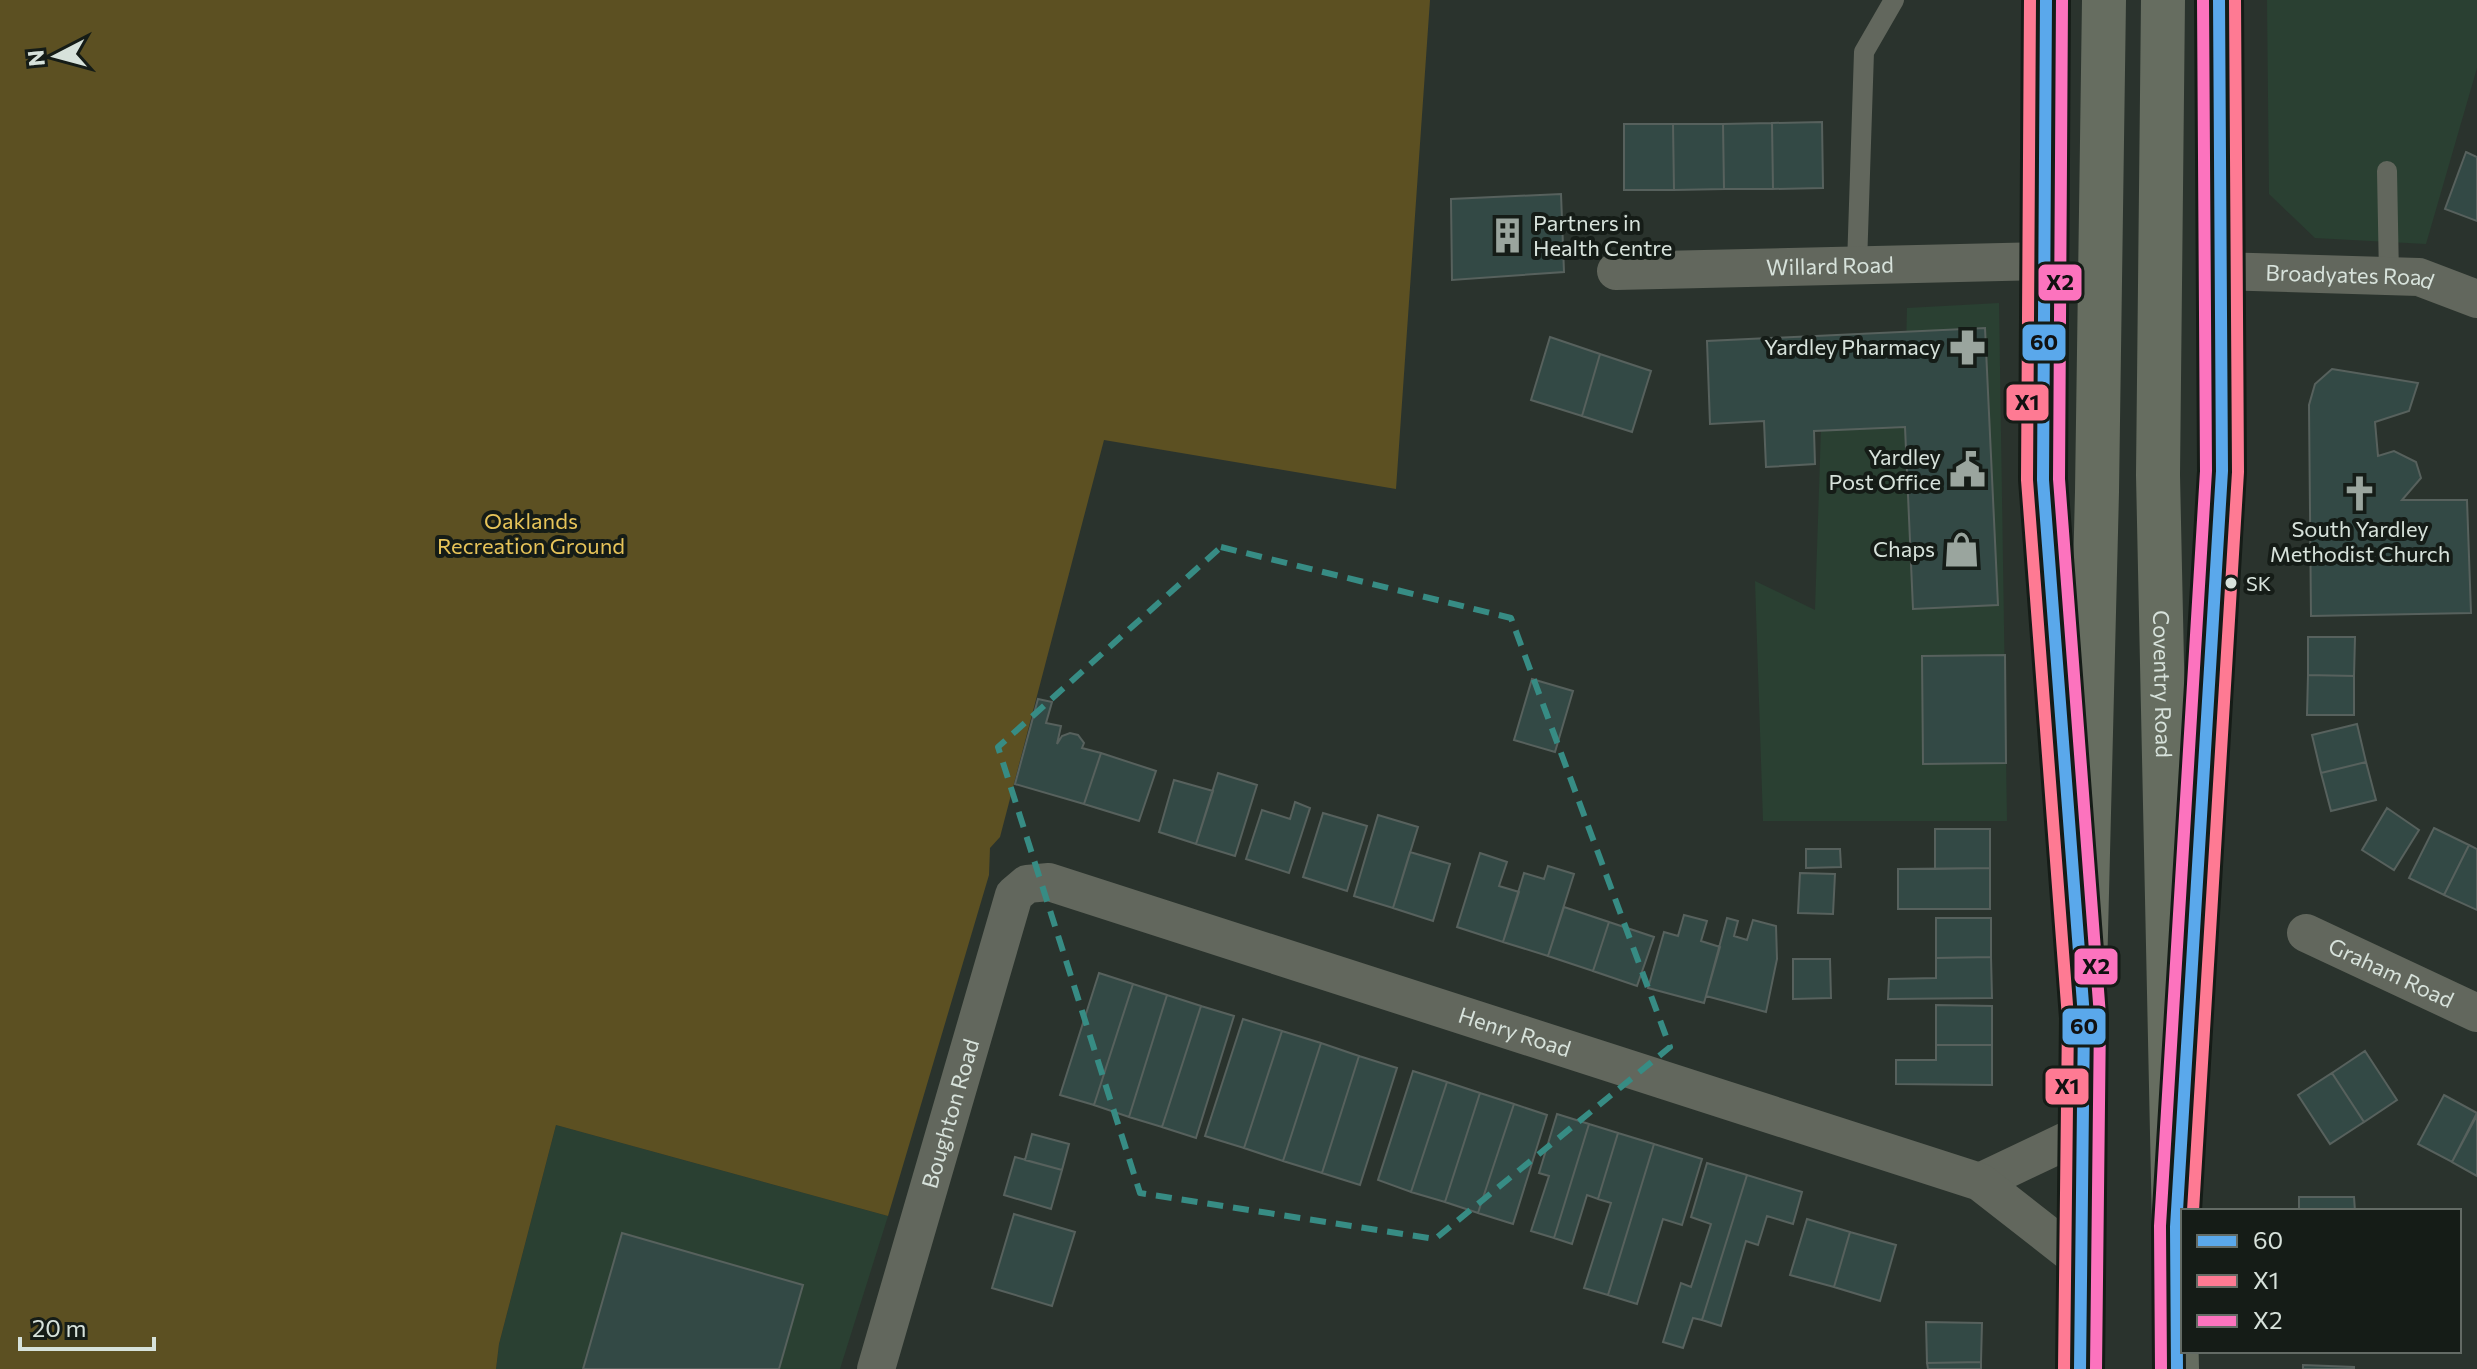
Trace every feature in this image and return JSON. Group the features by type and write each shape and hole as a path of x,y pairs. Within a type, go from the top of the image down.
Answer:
{"highway":[{"path":"2046,0 2043,480 2084,1017"},
{"path":"2080,1369 2081,1134 2104,0"},
{"name":"Coventry Road","path":"2163,0 2158,475 2177,1369"},
{"path":"2176,1227 2222,471 2218,271 2219,0"}],"street":[{"name":"Willard Road","path":"1616,271 2043,261"},
{"name":"Broadyates Road","path":"2218,271 2419,277 2477,299"},
{"name":"Henry Road","path":"1049,882 1980,1182 2081,1261"},
{"name":"Boughton Road","path":"876,1369 1014,895 1027,884 1049,882"},
{"name":"Graham Road","path":"2306,933 2477,1013"},
{"path":"1980,1182 2081,1134"}],"lane":[{"path":"1857,265 1864,52 1894,0"},
{"path":"2387,171 2389,276"}],"highlighted area":[{"path":"1221,547 1511,618 1670,1047 1435,1239 1140,1193 998,747"}],"shaded area":[{"path":"2267,0 2477,0 2477,68 2426,244 2315,238 2269,194"},
{"path":"1999,303 2007,821 1763,821 1755,581 1815,610 1821,429 1904,428 1907,308"},
{"path":"556,1125 888,1216 840,1369 496,1369 499,1344"}],"green space":[{"name":"Oaklands Recreation Ground","path":"0,0 1430,0 1396,489 1104,440 1000,837 990,848 989,875 888,1216 556,1125 499,1344 496,1369 0,1369"}],"building":[{"path":"1822,122 1823,188 1773,189 1772,123"},
{"path":"1772,123 1773,189 1724,189 1723,124"},
{"path":"1624,124 1673,124 1674,190 1624,190"},
{"path":"1673,124 1723,124 1724,189 1674,190"},
{"path":"2466,152 2477,157 2477,221 2445,209"},
{"name":"Partners in Health Centre","path":"1561,194 1564,272 1452,280 1451,199"},
{"path":"1985,328 1998,605 1913,609 1905,427 1814,431 1815,464 1766,467 1764,421 1710,424 1707,341"},
{"path":"1550,337 1600,354 1582,416 1531,400"},
{"path":"1600,354 1651,371 1632,432 1582,416"},
{"name":"South Yardley Methodist Church","path":"2332,369 2418,383 2409,411 2375,422 2378,456 2394,451 2416,462 2421,478 2402,500 2467,500 2471,613 2311,616 2309,405 2315,384"},
{"path":"2308,637 2355,637 2354,676 2308,675"},
{"path":"2005,655 2006,763 1923,764 1922,656"},
{"path":"2308,675 2354,676 2354,715 2307,715"},
{"path":"1532,679 1573,691 1555,752 1514,740"},
{"path":"1038,699 1052,702 1046,723 1061,726 1057,744 1062,736 1070,733 1078,735 1084,743 1082,748 1101,753 1084,804 1015,784"},
{"path":"2357,724 2366,762 2321,773 2312,735"},
{"path":"1101,753 1156,771 1139,821 1084,804"},
{"path":"2366,762 2376,800 2331,811 2321,773"},
{"path":"1218,773 1257,785 1235,856 1196,844"},
{"path":"1174,780 1213,791 1196,844 1159,832"},
{"path":"1295,802 1310,808 1289,873 1246,859 1262,810 1290,819"},
{"path":"2387,808 2419,830 2394,870 2362,850"},
{"path":"1323,813 1367,826 1347,891 1303,877"},
{"path":"1378,815 1418,827 1393,908 1354,896"},
{"path":"2434,828 2469,845 2444,895 2409,878"},
{"path":"1935,829 1990,829 1990,868 1935,869"},
{"path":"2469,845 2477,849 2477,910 2444,895"},
{"path":"1806,849 1840,849 1841,867 1806,868"},
{"path":"1410,852 1450,864 1433,921 1393,908"},
{"path":"1480,853 1507,862 1499,886 1519,892 1503,942 1457,927"},
{"path":"1548,866 1574,874 1548,956 1503,942 1524,873 1544,879"},
{"path":"1990,868 1990,909 1898,909 1898,869"},
{"path":"1800,873 1835,874 1833,914 1798,913"},
{"path":"1564,907 1609,922 1593,971 1548,956"},
{"path":"1684,915 1707,921 1701,941 1720,947 1704,1003 1648,988 1664,932 1678,936"},
{"path":"1727,918 1738,921 1734,936 1747,940 1753,920 1776,926 1777,959 1766,1012 1706,996"},
{"path":"1936,918 1991,918 1991,957 1936,958"},
{"path":"1609,922 1654,937 1637,986 1593,971"},
{"path":"1991,957 1992,998 1888,999 1889,979 1936,978 1936,958"},
{"path":"1793,959 1830,959 1831,998 1793,999"},
{"path":"1099,973 1133,984 1094,1105 1060,1095"},
{"path":"1133,984 1167,995 1129,1117 1094,1105"},
{"path":"1167,995 1201,1006 1162,1127 1129,1117"},
{"path":"1936,1005 1992,1006 1992,1045 1936,1045"},
{"path":"1201,1006 1234,1016 1196,1138 1162,1127"},
{"path":"1243,1019 1282,1031 1244,1148 1205,1136"},
{"path":"1282,1031 1321,1043 1283,1161 1244,1148"},
{"path":"1321,1043 1359,1056 1322,1173 1283,1161"},
{"path":"1936,1045 1992,1045 1992,1085 1896,1084 1896,1060 1936,1060"},
{"path":"2365,1051 2397,1100 2364,1122 2332,1073"},
{"path":"1359,1056 1397,1068 1360,1185 1322,1173"},
{"path":"1413,1071 1447,1082 1411,1192 1378,1180"},
{"path":"2332,1073 2364,1122 2330,1144 2298,1095"},
{"path":"1447,1082 1480,1093 1445,1202 1411,1192"},
{"path":"1480,1093 1514,1104 1478,1213 1445,1202"},
{"path":"2444,1095 2477,1113 2452,1162 2418,1144"},
{"path":"1514,1104 1547,1115 1513,1224 1478,1213"},
{"path":"1557,1114 1589,1124 1554,1238 1531,1231 1549,1176 1539,1173"},
{"path":"2477,1115 2477,1176 2452,1162"},
{"path":"1589,1124 1618,1133 1598,1199 1587,1195 1572,1244 1554,1238"},
{"path":"1618,1133 1654,1144 1608,1295 1584,1288 1611,1203 1598,1199"},
{"path":"1032,1134 1069,1144 1062,1170 1025,1160"},
{"path":"1654,1144 1702,1159 1682,1225 1663,1219 1637,1304 1608,1295"},
{"path":"1015,1157 1062,1170 1051,1209 1004,1195"},
{"path":"1707,1163 1747,1175 1702,1320 1693,1318 1683,1348 1663,1342 1681,1283 1691,1287 1711,1224 1691,1217"},
{"path":"1747,1175 1802,1192 1793,1224 1767,1216 1758,1245 1746,1241 1721,1326 1702,1320"},
{"path":"2299,1197 2354,1197 2355,1209 2299,1209"},
{"path":"1014,1214 1075,1232 1052,1306 992,1288"},
{"path":"1807,1219 1850,1232 1834,1287 1790,1275"},
{"path":"1850,1232 1896,1245 1880,1301 1834,1287"},
{"path":"622,1233 803,1285 779,1369 583,1369"},
{"path":"1926,1322 1982,1323 1981,1362 1927,1363"},
{"path":"1981,1362 1981,1369 1928,1369 1927,1363"},
{"path":"2303,1365 2354,1367 2354,1369 2303,1369"}],"transit line":[{"name":"X1","path":"2030,0 2027,480 2068,1018 2064,1369"},
{"name":"60","path":"2046,0 2043,480 2084,1017 2080,1369"},
{"name":"X2","path":"2062,0 2059,479 2100,1016 2096,1369"},
{"name":"X2","path":"2161,1369 2160,1226 2206,471 2203,0"},
{"name":"60","path":"2177,1369 2176,1227 2222,471 2219,0"},
{"name":"X1","path":"2193,1209 2238,472 2235,0"}],"place":[{"name":"Partners in Health Centre","path":"1507,236"},
{"name":"Yardley Pharmacy","path":"1967,347"},
{"name":"Yardley Post Office","path":"1967,470"},
{"name":"South Yardley Methodist Church","path":"2360,493"},
{"name":"Chaps","path":"1961,549"},
{"name":"SK","path":"2231,583"}]}
